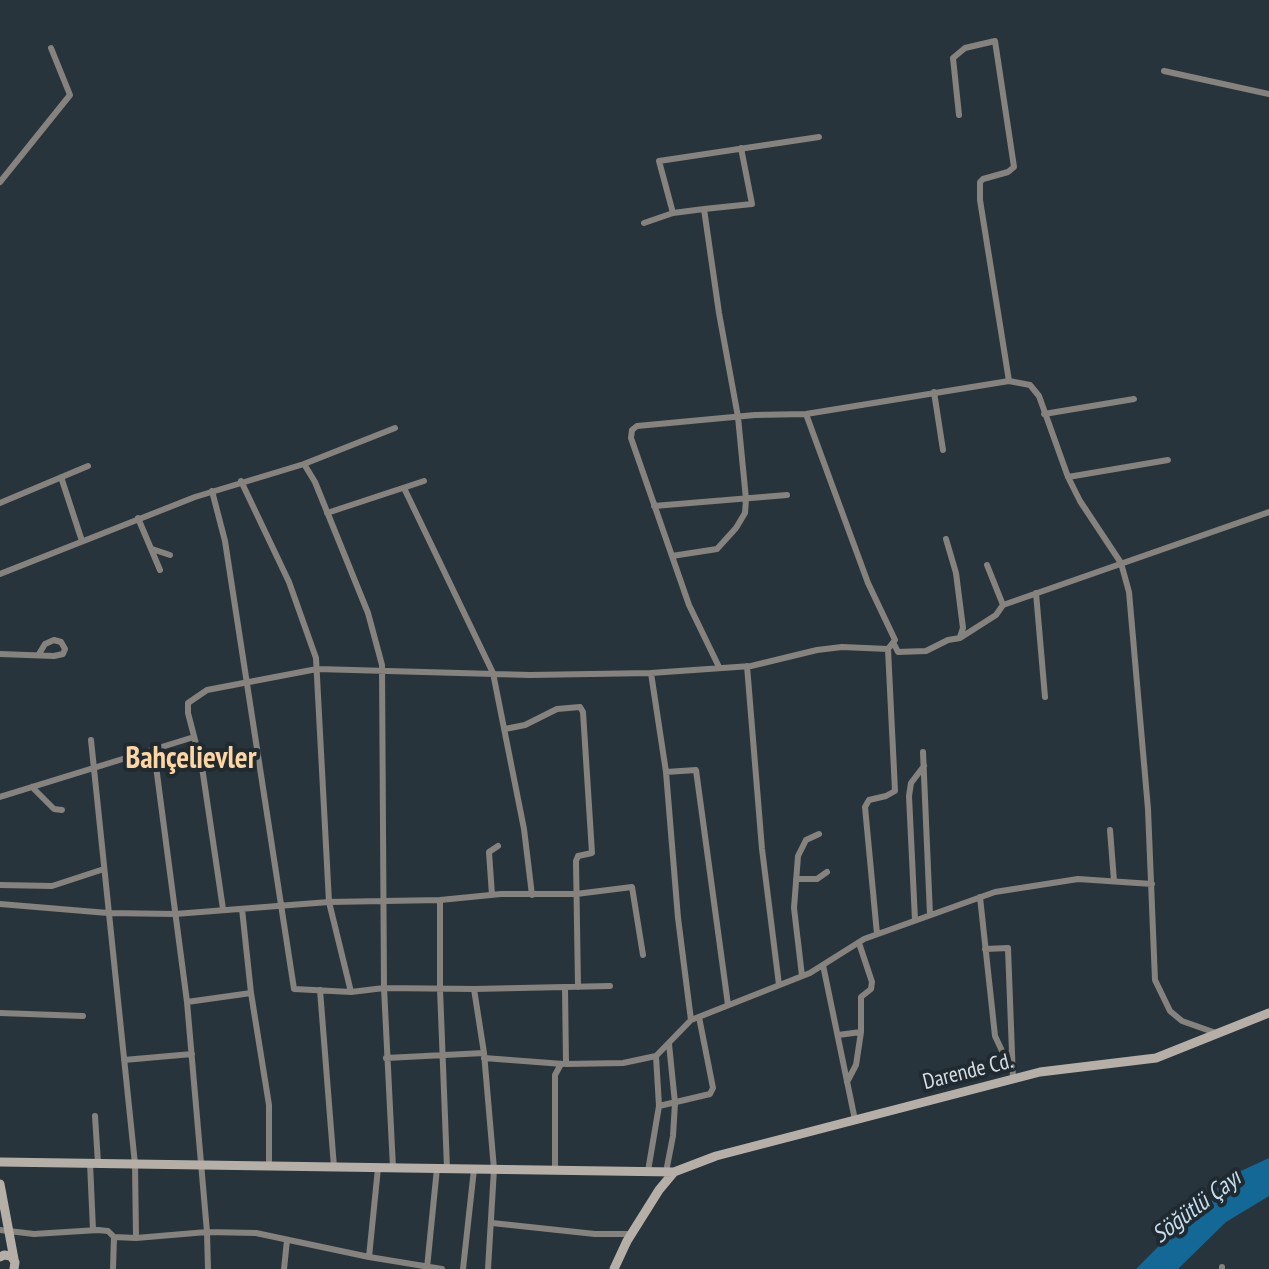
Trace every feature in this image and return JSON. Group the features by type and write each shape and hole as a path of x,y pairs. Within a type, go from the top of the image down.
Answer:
{"street":[{"path":"959,115 953,58 965,48 995,41 1014,167 1008,172 983,179 980,182 980,200 1009,381"},
{"path":"0,182 70,95 51,48"},
{"path":"1164,71 1269,94"},
{"path":"673,213 659,161 819,137"},
{"path":"644,223 673,213 752,204 741,148"},
{"path":"672,556 717,549 745,513 738,417 704,209"},
{"path":"719,667 689,605 631,438 632,430 637,426 806,414 1009,381 1030,385 1039,396 1068,477 1121,563 1129,592 1152,884 1155,980 1170,1011 1182,1021 1216,1033"},
{"path":"934,392 943,450"},
{"path":"1044,414 1134,399"},
{"path":"806,414 868,583 895,640 891,646 895,791 869,800 865,807 877,934"},
{"path":"0,574 138,518 241,481 304,464 395,428"},
{"path":"1068,477 1168,460"},
{"path":"304,464 315,482 368,613 381,670 384,988 393,1168"},
{"path":"0,503 88,466"},
{"path":"61,477 82,541"},
{"path":"241,481 289,582 316,658 329,902 351,992"},
{"path":"327,513 424,481"},
{"path":"404,488 493,673 524,829 532,895"},
{"path":"212,491 225,541 294,989 351,992 384,988 610,986"},
{"path":"654,506 787,495"},
{"path":"223,909 202,767 189,722 188,703 207,690 317,669 651,673 747,666 817,650 857,646 891,646 898,652 918,652 960,638 996,615 1003,605 1269,512"},
{"path":"138,518 160,570"},
{"path":"946,539 956,573 963,628 960,638"},
{"path":"152,549 170,555"},
{"path":"987,565 1003,605"},
{"path":"1036,593 1045,697"},
{"path":"0,654 39,654"},
{"path":"747,666 762,849 779,985"},
{"path":"651,673 666,772 678,918 691,1020"},
{"path":"505,729 525,725 557,709 580,707 583,712 592,853 578,856 576,861 578,987"},
{"path":"0,797 194,737"},
{"path":"91,740 135,1164 136,1238"},
{"path":"154,751 187,1002 208,1269"},
{"path":"923,752 930,915"},
{"path":"915,920 909,796 911,783 924,766"},
{"path":"666,772 696,770 728,1005"},
{"path":"32,787 54,809 62,810"},
{"path":"1110,830 1114,881"},
{"path":"802,976 794,908 796,879 801,847 806,840 819,834"},
{"path":"492,895 489,852 498,846"},
{"path":"0,885 52,886 104,869"},
{"path":"796,879 817,879 827,872"},
{"path":"386,1058 484,1056 564,1064 623,1063 656,1056 691,1020 802,976 877,934 980,897 1078,879 1152,884"},
{"path":"0,904 108,913 175,914 329,902 576,894 632,887 643,955"},
{"path":"980,897 995,1036 1003,1053 1011,1054"},
{"path":"427,1268 442,1168 444,1056 440,900"},
{"path":"242,909 251,993 269,1105 269,1165"},
{"path":"847,1082 856,1065 861,1032 861,997 871,989 872,982 859,943"},
{"path":"985,949 1008,948 1013,1079"},
{"path":"823,965 855,1120"},
{"path":"555,1170 555,1075 564,1064 565,988"},
{"path":"474,989 484,1056 494,1169 488,1269"},
{"path":"320,990 334,1167"},
{"path":"187,1002 251,993"},
{"path":"0,1013 83,1016"},
{"name":"Darende Cd.","path":"670,1172 716,1156 1040,1072 1156,1058 1269,1013"},
{"path":"659,1106 710,1094 713,1088 699,1017"},
{"path":"838,1035 861,1032"},
{"path":"614,1269 631,1234 670,1172 675,1103 669,1044"},
{"path":"124,1060 192,1054"},
{"path":"648,1171 659,1106 656,1056"},
{"path":"93,1230 95,1116"},
{"path":"0,1162 670,1172"},
{"path":"375,1269 378,1168"},
{"path":"463,1269 474,1169"},
{"path":"0,1184 10,1260"},
{"path":"492,1223 595,1234 631,1234"},
{"path":"5,1232 34,1234 93,1230 108,1231 114,1237 136,1238 207,1232 256,1233 442,1269"},
{"path":"113,1269 114,1237"},
{"path":"284,1269 287,1240"}],"water":[{"path":"1269,1158 1269,1196 1226,1222 1178,1269 1136,1269 1228,1177"}],"district":[{"name":"Bahçelievler","path":"191,759"}],"water label":[{"name":"Söğütlü Çayı","path":"1197,1207"}]}
